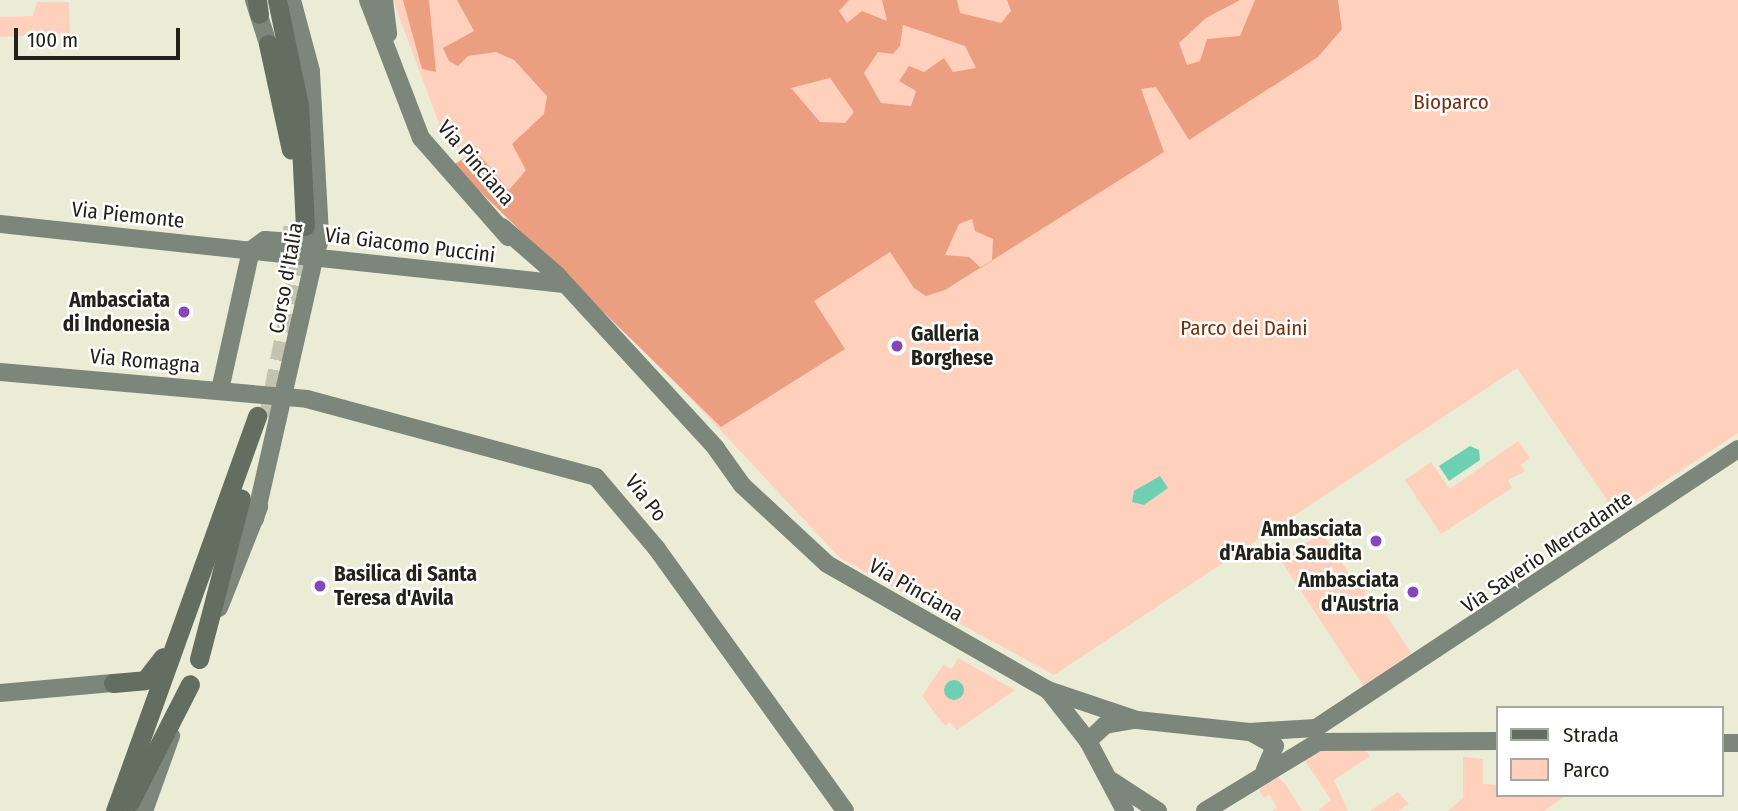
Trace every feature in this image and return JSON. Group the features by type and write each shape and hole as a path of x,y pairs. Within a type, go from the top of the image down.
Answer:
{"main road":[{"name":"Corso d'Italia","path":"259,3 284,78 299,226 299,105 277,0"},
{"path":"290,0 299,105"},
{"path":"268,44 291,150"},
{"path":"127,806 196,587 263,417 199,659"},
{"path":"127,806 244,488"},
{"path":"113,683 152,675 196,587"},
{"path":"127,806 190,684"}],"street":[{"name":"Corso d'Italia","path":"190,684 255,519 292,398 318,251 311,71 290,0"},
{"name":"Via Pinciana","path":"368,0 424,143 715,447 740,464 776,511 833,568 1048,690"},
{"name":"Via Pinciana","path":"384,0 389,48"},
{"name":"Corso d'Italia","path":"259,3 268,44"},
{"name":"Via Piemonte","path":"0,223 251,250"},
{"name":"Via Giacomo Puccini","path":"251,250 318,251 557,284"},
{"path":"220,390 251,250"},
{"name":"Via Romagna","path":"0,372 292,398"},
{"name":"Via Po","path":"292,398 601,479 845,811"},
{"name":"Via Saverio Mercadante","path":"1138,720 1249,732 1316,728 1380,690 1738,449"},
{"path":"0,694 113,683"},
{"path":"1048,690 1138,720"},
{"path":"1048,690 1088,741 1125,811"},
{"path":"1088,741 1105,725 1138,720"},
{"path":"1249,732 1275,746 1265,770"},
{"path":"1205,811 1265,770 1318,742 1496,741"},
{"path":"1109,779 1158,811"}],"green space":[{"path":"393,0 1738,0 1738,433 1616,513 1517,368 1054,675 840,558 443,134"},
{"path":"37,2 69,2 70,33 0,37 0,17 33,16"},
{"path":"1518,441 1530,458 1521,465 1525,471 1508,480 1512,488 1441,534 1405,480 1431,462 1450,489"},
{"path":"1322,533 1353,579 1359,576 1366,586 1362,609 1376,599 1411,653 1364,687 1280,559"},
{"path":"958,658 1015,690 957,730 950,722 945,726 922,696 943,665 952,669"},
{"path":"1317,750 1366,751 1370,756 1334,780 1348,811 1318,811 1331,800 1304,759"},
{"path":"1463,757 1483,759 1483,784 1496,785 1496,797 1563,797 1544,811 1448,811 1463,798"},
{"path":"1278,777 1302,811 1272,811 1277,807 1269,794 1264,798 1259,790"},
{"path":"1398,792 1409,804 1398,811 1370,811"}],"shaded area":[{"path":"403,0 429,0 436,72 422,69"},
{"path":"457,0 849,0 839,11 847,23 862,11 887,21 882,0 957,0 960,13 1001,23 1011,11 1007,0 1240,0 1206,18 1179,43 1187,65 1200,61 1207,39 1240,36 1255,0 1338,0 1342,29 1318,57 1189,140 1156,87 1141,89 1164,152 992,260 993,239 975,231 972,219 959,224 945,255 969,257 981,268 945,290 926,296 914,288 890,252 814,301 845,349 721,427 453,165 476,151 509,190 526,170 512,144 544,114 547,96 514,60 496,52 468,56 458,66 449,61 443,48 474,31","holes":["903,25 965,46 976,68 953,72 944,58 924,72 909,66 899,81 916,91 911,106 881,103 864,73 878,52 893,54 900,46","830,78 854,112 845,123 820,122 791,88"]}],"water":[{"path":"1470,446 1479,450 1480,460 1449,481 1439,466"},
{"path":"1160,476 1168,488 1144,505 1132,502 1134,491"},
{"path":"950,680 958,680 964,690 958,700 950,700 944,694 944,686"}],"tunnel":[{"path":"290,260 293,226"},
{"path":"268,417 304,240"}],"place":[{"name":"Ambasciata di Indonesia","path":"184,312"},
{"name":"Galleria Borghese","path":"897,346"},
{"name":"Ambasciata d'Arabia Saudita","path":"1376,541"},
{"name":"Basilica di Santa Teresa d'Avila","path":"320,586"},
{"name":"Ambasciata d'Austria","path":"1413,592"}],"park label":[{"name":"Bioparco","path":"1451,102"},
{"name":"Parco dei Daini","path":"1244,328"}]}
